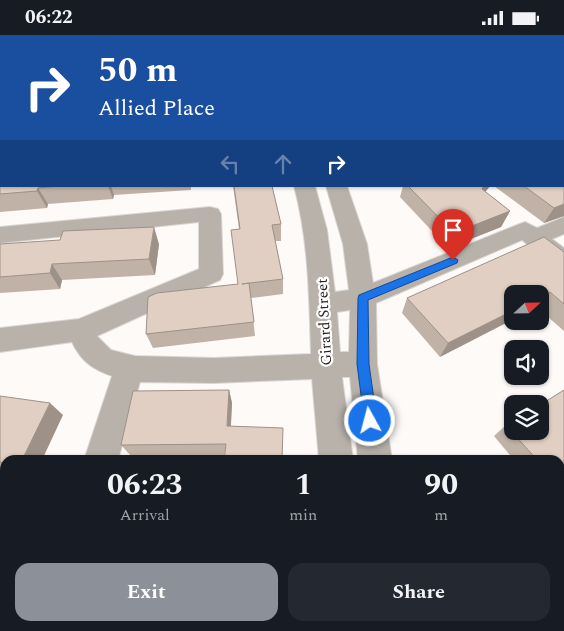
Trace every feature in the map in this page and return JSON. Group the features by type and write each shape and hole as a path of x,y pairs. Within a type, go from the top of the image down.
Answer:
{"street":[{"name":"Girard Street","path":"304,187 312,209 321,255 326,365 335,455"},
{"path":"336,187 356,243 363,298 363,364 374,455"},
{"path":"0,235 210,214 211,273 143,305 81,330 0,341"},
{"path":"323,304 363,298 530,234 564,225"},
{"path":"530,234 564,261"},
{"path":"81,330 84,341 92,351 105,361 130,369 198,372 363,364"},
{"path":"104,455 130,369"}],"building":[{"path":"0,187 48,187 38,188 37,191 0,194"},
{"path":"234,187 272,187 281,224 272,225 283,279 249,283 254,322 146,334 148,297 157,293 238,284 231,230 240,229"},
{"path":"409,187 483,187 482,189 510,211 454,233"},
{"path":"525,187 564,187 564,204 554,208"},
{"path":"154,227 149,259 52,264 50,273 0,277 0,244 60,240 63,231"},
{"path":"544,237 564,252 564,304 549,292 549,285 504,285 504,315 448,343 407,298"},
{"path":"229,390 227,426 283,428 282,455 225,455 226,444 121,445 133,391"},
{"path":"564,390 564,455 533,455 519,440 549,440 549,399"},
{"path":"0,396 50,403 24,455 0,455"}],"route":[{"path":"370,421 363,364 363,298 453,260"}]}
